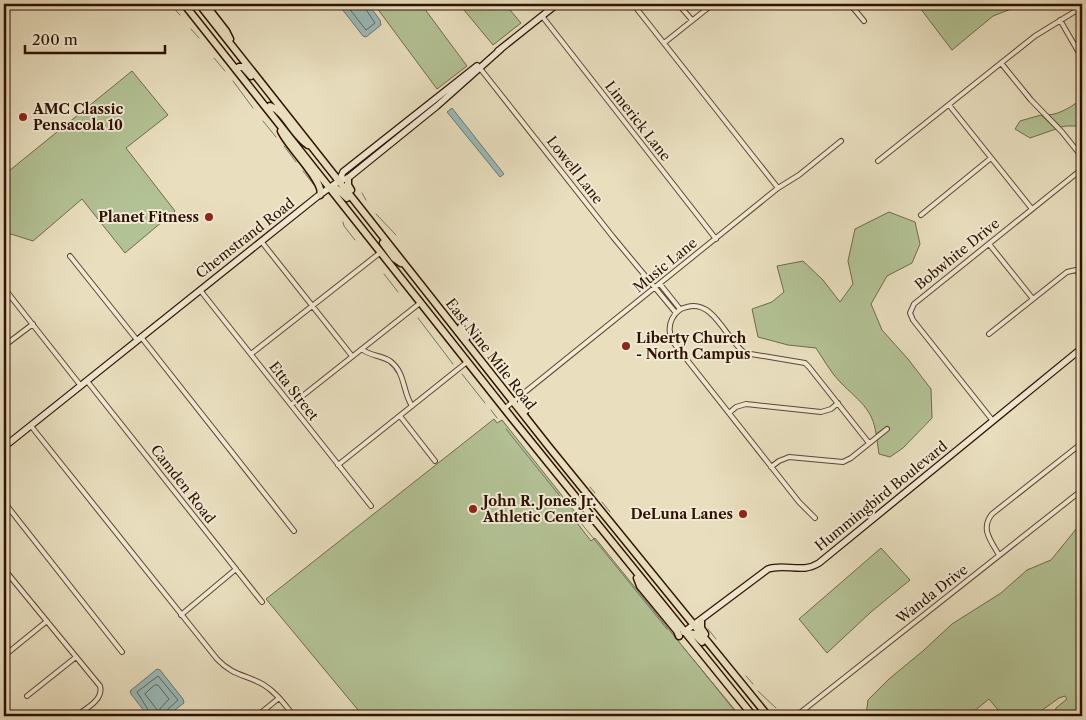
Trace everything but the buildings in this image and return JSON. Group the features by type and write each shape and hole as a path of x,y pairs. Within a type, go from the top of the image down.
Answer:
{"main road":[{"name":"East Nine Mile Road","path":"184,4 635,572 682,634 753,716"},
{"path":"194,4 225,44 236,51"},
{"name":"East Nine Mile Road","path":"199,4 549,447 768,716"},
{"path":"205,4 226,31 236,51"},
{"path":"195,17 206,26 330,181 339,181"},
{"path":"239,67 243,67 270,94"},
{"path":"270,106 277,110 301,140 313,148"},
{"path":"278,123 285,140 318,182 322,191 320,195"},
{"path":"348,178 348,185 351,190 440,303 444,315"},
{"path":"330,188 336,188 345,194 394,258 408,268"},
{"path":"420,302 432,305 451,323"},
{"path":"461,327 498,377 501,386"},
{"path":"467,362 475,366 501,398 506,402 513,401"},
{"path":"521,395 521,405 541,430 549,447"},
{"path":"553,470 575,492 591,513 595,514 601,511"},
{"path":"604,533 614,540 683,624 694,626"},
{"path":"701,621 701,628 772,716"},
{"path":"682,634 694,634 745,695 755,701"}],"street":[{"name":"Chemstrand Road","path":"339,181 343,172 557,4"},
{"path":"633,4 778,188"},
{"path":"678,4 692,20"},
{"path":"664,43 713,4"},
{"path":"850,4 864,21"},
{"path":"878,161 1035,36 1074,12 1082,10"},
{"name":"Limerick Lane","path":"542,16 716,238"},
{"path":"1060,20 1082,58"},
{"path":"1001,63 1030,100 1062,132 1082,157"},
{"name":"Chemstrand Road","path":"4,447 261,241 339,181 348,178 437,106 478,67"},
{"name":"Lowell Lane","path":"478,67 676,313"},
{"path":"949,105 1032,209"},
{"name":"Music Lane","path":"504,409 778,188 811,166 841,141"},
{"path":"921,215 991,158"},
{"name":"Bobwhite Drive","path":"993,421 913,320 910,313 914,304 1082,169"},
{"path":"261,241 352,356"},
{"path":"989,244 1033,299"},
{"path":"251,354 380,252"},
{"path":"70,256 294,531"},
{"path":"989,334 1067,272 1076,270 1082,274"},
{"path":"660,284 680,309"},
{"path":"4,288 81,386"},
{"name":"Etta Street","path":"200,290 371,506"},
{"path":"291,405 420,302"},
{"path":"815,518 799,502 673,342 670,327 676,313 680,309 694,306 707,309 745,353 805,363 869,443"},
{"path":"4,346 32,324"},
{"name":"Hummingbird Boulevard","path":"682,634 768,569 780,566 803,569 819,563 1082,348"},
{"path":"362,349 367,353 382,356 394,365 402,375 412,406"},
{"path":"338,465 467,362"},
{"name":"Camden Road","path":"87,381 262,602"},
{"path":"728,413 736,407 746,404 821,412 831,409 838,403"},
{"path":"400,416 435,461"},
{"path":"31,426 225,668 270,689 294,716"},
{"path":"771,466 779,460 788,458 843,462 851,458 887,429"},
{"path":"999,555 987,534 986,526 988,519 1082,443"},
{"name":"Wanda Drive","path":"796,716 1082,490"},
{"path":"4,502 122,652"},
{"path":"4,569 100,686 101,692 98,699 76,716"},
{"path":"181,615 236,569"},
{"path":"4,656 47,621"},
{"path":"27,696 76,657"},
{"path":"257,716 279,698"}],"green space":[{"path":"374,4 421,4 467,66 437,89"},
{"path":"459,4 505,4 521,23 493,45"},
{"path":"917,4 1024,4 993,16 952,50"},
{"path":"132,71 168,115 126,148 175,211 125,253 82,199 33,241 11,234 4,240 4,175"},
{"path":"1082,99 1082,126 1061,127 1048,115 1062,111"},
{"path":"1041,115 1056,129 1030,138 1015,129 1020,121"},
{"path":"889,212 915,222 920,244 912,263 887,276 871,304 882,330 931,389 932,418 903,448 890,457 879,454 877,440 890,429 887,426 876,434 868,411 837,379 816,348 788,345 758,337 752,309 772,302 784,292 777,266 803,261 823,280 840,302 853,284 848,261 855,229"},
{"name":"John R. Jones Jr. Athletic Center","path":"494,419 497,423 502,420 575,512 571,515 591,541 595,538 739,716 363,716 266,599"},
{"path":"1081,523 1082,716 1054,716 1056,708 1067,699 1065,696 1059,698 1034,716 1003,716 989,699 968,716 866,716 868,700 889,679 952,624 1001,593 1027,570 1051,560"},
{"path":"881,548 910,580 871,612 827,653 799,619"}],"water":[{"path":"342,4 368,4 380,20 381,25 366,37 363,36 342,9"},
{"path":"452,108 504,174 500,177 447,112"},
{"path":"157,669 160,670 183,699 184,703 167,716 148,716 130,691"}],"waterway":[{"path":"170,4 180,15"},
{"path":"191,29 199,38"},
{"path":"214,58 225,71"},
{"path":"233,81 253,108"},
{"path":"263,121 276,137"},
{"path":"284,146 296,162"},
{"path":"303,171 314,185"},
{"path":"362,193 366,200"},
{"path":"376,214 396,235"},
{"path":"343,222 355,240"},
{"path":"384,274 398,292"},
{"path":"418,318 453,364"},
{"path":"462,374 485,403"},
{"path":"491,410 497,418"},
{"path":"506,429 567,505"},
{"path":"590,487 595,493"},
{"path":"602,502 610,512"},
{"path":"572,512 667,629"},
{"path":"708,629 716,639"},
{"path":"683,647 740,716"},
{"path":"746,676 753,684"},
{"path":"758,691 776,708"}],"place":[{"name":"AMC Classic Pensacola 10","path":"23,117"},
{"name":"Planet Fitness","path":"209,217"},
{"name":"Liberty Church - North Campus","path":"626,346"},
{"name":"John R. Jones Jr. Athletic Center","path":"473,509"},
{"name":"DeLuna Lanes","path":"743,514"}]}
